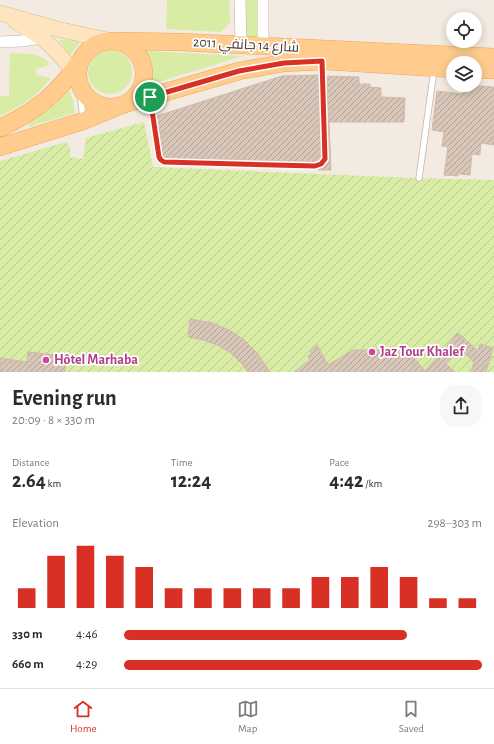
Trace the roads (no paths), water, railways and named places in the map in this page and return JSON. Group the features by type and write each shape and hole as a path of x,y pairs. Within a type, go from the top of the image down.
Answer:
{"main road":[{"path":"1,13 57,28 115,41 129,46 138,53 143,63 145,74 143,86 137,96 125,104 111,107 100,105 91,100 83,92 78,71 42,38 1,13"},
{"name":"شارع 14 جانفي 2011","path":"115,41 180,42 494,57"},
{"path":"0,128 23,117 52,95 78,71 88,50 103,42 115,41"},
{"name":"شارع 14 جانفي 2011","path":"0,147 83,121 125,104 239,71 284,63 322,61 446,69"},
{"path":"482,70 494,70"}],"street":[{"path":"240,0 241,45"},
{"path":"263,0 263,47"},
{"path":"0,42 21,42 42,38 57,28"}],"lane":[{"path":"150,97 159,157 164,162 315,166 321,164 325,159 322,61"},
{"path":"419,178 435,68"},
{"path":"78,71 83,121"}],"place":[{"name":"Jaz Tour Khalef","path":"372,352"},
{"name":"Hôtel Marhaba","path":"46,360"}]}
